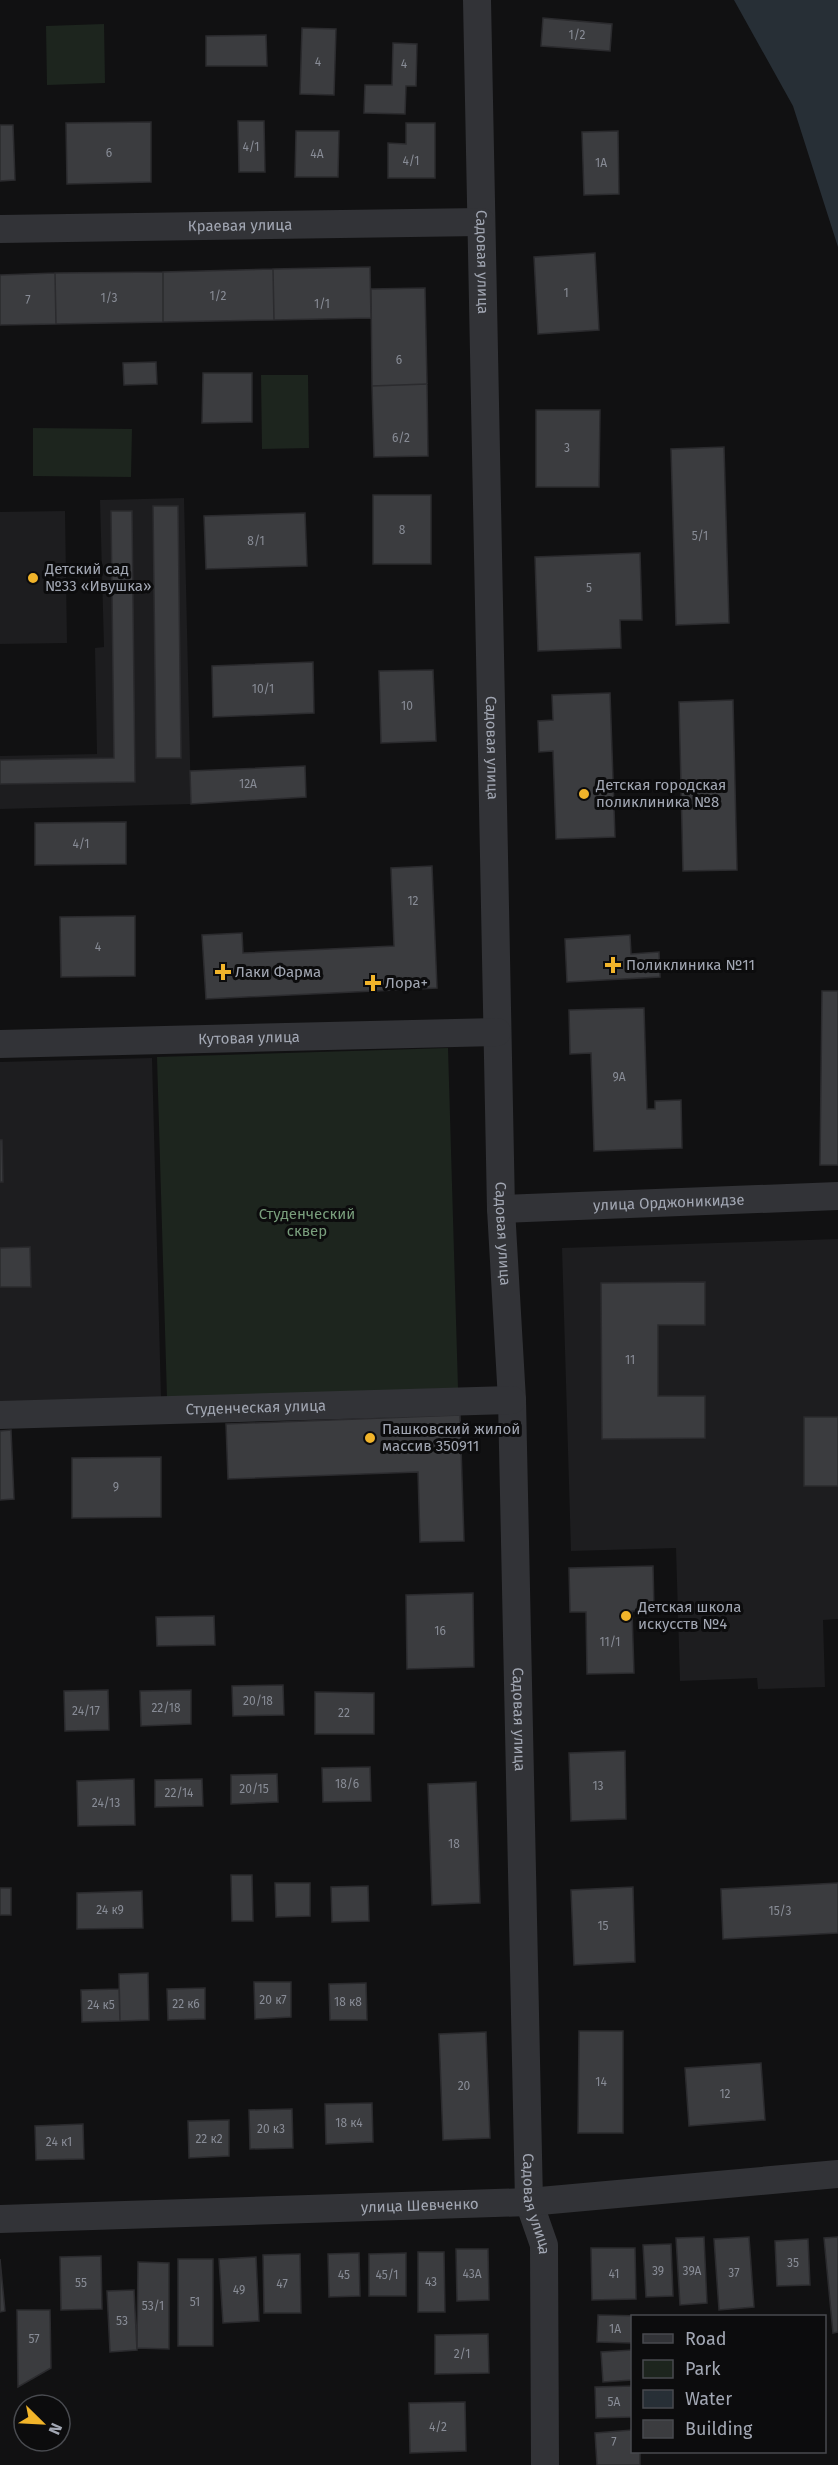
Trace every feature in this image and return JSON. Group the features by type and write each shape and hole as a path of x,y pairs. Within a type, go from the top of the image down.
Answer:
{"street":[{"name":"Садовая улица","path":"477,0 501,1209 512,1400 529,2202 544,2245 545,2465"},
{"name":"Краевая улица","path":"0,229 481,222"},
{"name":"Кутовая улица","path":"0,1044 497,1032"},
{"name":"улица Орджоникидзе","path":"501,1209 838,1196"},
{"name":"Студенческая улица","path":"0,1415 512,1400"},
{"name":"улица Шевченко","path":"0,2218 529,2202 838,2174"}],"shaded area":[{"path":"184,498 191,804 0,809 0,756 97,754 95,648 104,647 100,500"},
{"name":"Детский сад №33 «Ивушка»","path":"65,511 67,643 0,644 0,512"},
{"path":"152,1058 161,1398 0,1402 0,1062"},
{"path":"838,1239 838,1619 823,1620 825,1687 758,1689 757,1678 680,1681 676,1548 571,1551 562,1248"}],"green space":[{"path":"104,24 105,83 47,85 46,26"},
{"path":"261,375 308,375 309,448 262,449"},
{"path":"33,428 132,429 131,477 33,476"},
{"name":"Студенческий сквер","path":"448,1048 458,1388 167,1398 157,1057"}],"water":[{"path":"734,0 838,0 838,247 793,106"}],"building":[{"path":"543,18 612,24 610,51 541,46"},
{"path":"302,28 336,29 334,95 300,94"},
{"path":"266,35 267,66 206,66 206,36"},
{"path":"393,43 417,44 416,86 406,86 405,114 364,113 365,85 392,85"},
{"path":"238,121 264,121 265,172 239,172"},
{"path":"151,122 151,182 67,184 66,123"},
{"path":"406,123 435,123 435,178 388,178 388,143 406,144"},
{"path":"0,125 13,125 15,180 0,181"},
{"path":"296,131 339,131 338,177 295,177"},
{"path":"618,131 619,194 584,195 582,132"},
{"path":"595,253 599,330 538,334 534,257"},
{"path":"370,267 371,318 274,320 273,269"},
{"path":"273,269 274,320 163,322 163,272"},
{"path":"163,272 163,322 56,324 55,273"},
{"path":"55,273 56,324 0,325 0,275"},
{"path":"425,288 427,384 372,386 371,289"},
{"path":"156,362 157,384 124,385 123,363"},
{"path":"203,373 252,373 252,422 202,423"},
{"path":"427,384 428,456 374,457 372,386"},
{"path":"536,410 600,410 599,487 536,487"},
{"path":"724,447 729,623 676,625 671,449"},
{"path":"373,495 431,495 431,564 373,564"},
{"path":"153,506 178,506 181,758 156,758"},
{"path":"111,511 132,511 135,782 0,784 0,760 114,758"},
{"path":"305,513 307,566 206,569 204,516"},
{"path":"640,553 642,620 620,620 621,648 538,651 535,557"},
{"path":"313,662 314,713 213,717 212,666"},
{"path":"433,670 436,741 381,743 379,671"},
{"name":"Детская городская поликлиника №8","path":"610,693 615,837 556,839 553,751 539,752 538,721 553,720 552,695"},
{"path":"733,700 737,870 683,871 679,702"},
{"path":"305,766 306,797 191,804 190,771"},
{"path":"126,822 126,864 35,865 35,823"},
{"path":"432,866 437,988 206,999 202,935 242,933 243,953 394,946 391,868"},
{"path":"135,916 135,976 61,977 60,917"},
{"name":"Поликлиника №11","path":"630,935 631,954 659,952 660,977 567,982 565,939"},
{"path":"822,991 838,991 838,1165 820,1165"},
{"path":"644,1008 647,1109 655,1109 655,1101 681,1100 682,1148 594,1151 591,1053 570,1054 569,1010"},
{"path":"0,1140 2,1140 3,1182 0,1182"},
{"path":"30,1247 31,1287 0,1287 0,1248"},
{"path":"705,1282 705,1325 658,1325 658,1396 705,1396 705,1438 602,1439 601,1283"},
{"path":"460,1415 464,1541 420,1542 418,1472 228,1479 226,1424"},
{"path":"804,1417 838,1417 838,1486 804,1486"},
{"path":"11,1430 14,1499 0,1500 0,1431"},
{"path":"161,1457 161,1517 72,1518 72,1458"},
{"path":"653,1566 654,1610 632,1611 634,1673 587,1674 586,1612 570,1612 569,1568"},
{"path":"473,1593 474,1667 407,1669 406,1595"},
{"path":"214,1616 215,1645 157,1646 156,1617"},
{"path":"283,1685 284,1715 233,1716 232,1686"},
{"path":"108,1690 109,1730 65,1731 64,1691"},
{"path":"191,1690 191,1724 141,1726 140,1691"},
{"path":"315,1692 374,1693 374,1734 315,1734"},
{"path":"625,1751 626,1819 571,1821 569,1753"},
{"path":"370,1767 371,1801 323,1802 322,1768"},
{"path":"277,1774 278,1802 231,1804 231,1775"},
{"path":"134,1779 135,1825 78,1826 77,1781"},
{"path":"202,1779 203,1806 155,1807 155,1780"},
{"path":"476,1782 480,1903 432,1905 428,1784"},
{"path":"231,1875 252,1875 253,1921 232,1921"},
{"path":"275,1883 310,1883 310,1916 276,1917"},
{"path":"838,1883 838,1933 723,1939 721,1889"},
{"path":"368,1886 369,1921 332,1922 331,1887"},
{"path":"633,1887 635,1962 574,1965 571,1890"},
{"path":"0,1888 11,1888 11,1915 0,1915"},
{"path":"142,1891 143,1928 77,1929 77,1893"},
{"path":"148,1973 149,2020 120,2021 119,1974"},
{"path":"254,1982 291,1982 291,2017 255,2019"},
{"path":"366,1983 367,2020 330,2020 329,1984"},
{"path":"205,1988 205,2019 168,2020 167,1989"},
{"path":"119,1989 120,2021 82,2022 81,1990"},
{"path":"579,2031 623,2031 623,2133 578,2133"},
{"path":"486,2032 490,2138 443,2140 439,2034"},
{"path":"761,2063 765,2120 689,2126 685,2068"},
{"path":"372,2103 373,2142 326,2144 325,2104"},
{"path":"292,2109 293,2148 250,2149 249,2110"},
{"path":"229,2120 229,2156 189,2158 188,2121"},
{"path":"83,2124 84,2159 36,2160 35,2126"},
{"path":"704,2237 707,2303 680,2305 676,2238"},
{"path":"749,2237 754,2307 719,2310 714,2239"},
{"path":"838,2237 838,2332 833,2333 824,2238"},
{"path":"808,2239 810,2285 777,2286 775,2241"},
{"path":"671,2244 673,2296 646,2297 643,2245"},
{"path":"591,2248 635,2248 636,2299 592,2300"},
{"path":"456,2249 488,2249 489,2300 457,2301"},
{"path":"418,2252 444,2252 445,2312 418,2312"},
{"path":"359,2253 360,2296 329,2297 328,2254"},
{"path":"406,2253 406,2296 369,2296 369,2254"},
{"path":"300,2254 301,2313 264,2313 263,2255"},
{"path":"101,2256 102,2309 61,2310 60,2257"},
{"path":"256,2257 259,2321 223,2323 219,2259"},
{"path":"0,2259 5,2311 0,2312"},
{"path":"178,2259 213,2259 213,2346 178,2346"},
{"path":"138,2262 169,2263 169,2349 137,2348"},
{"path":"134,2290 137,2350 110,2352 107,2291"},
{"path":"17,2310 50,2310 51,2368 18,2387"},
{"path":"598,2315 631,2316 631,2343 597,2342"},
{"path":"488,2334 489,2373 435,2374 435,2335"},
{"path":"631,2350 631,2380 603,2382 601,2352"},
{"path":"631,2386 631,2417 596,2418 595,2387"},
{"path":"465,2402 466,2451 410,2453 409,2403"},
{"path":"631,2430 631,2453 640,2453 640,2465 597,2465 595,2433"}],"place":[{"name":"Детский сад №33 «Ивушка»","path":"33,578"},
{"name":"Детская городская поликлиника №8","path":"584,794"},
{"name":"Поликлиника №11","path":"613,965"},
{"name":"Лаки Фарма","path":"223,972"},
{"name":"Лора+","path":"373,983"},
{"name":"Пашковский жилой массив 350911","path":"370,1438"},
{"name":"Детская школа искусств №4","path":"626,1616"}]}
